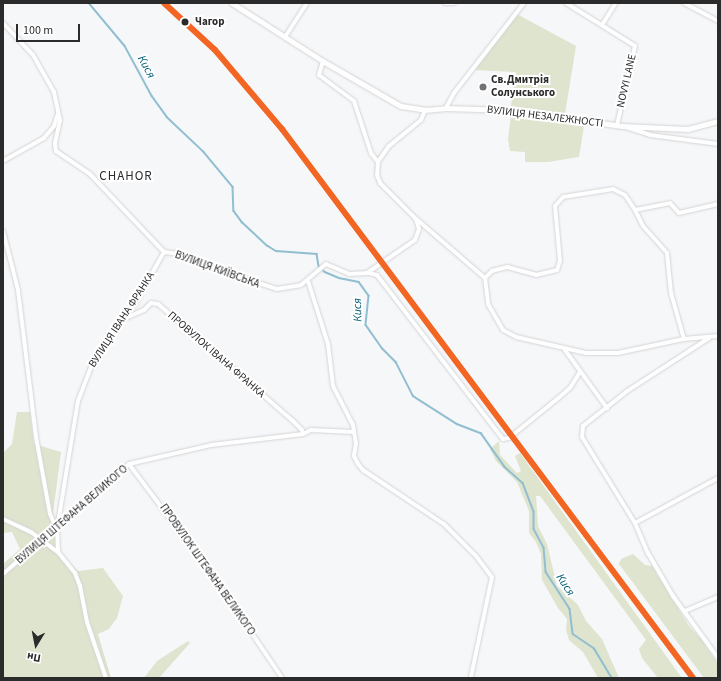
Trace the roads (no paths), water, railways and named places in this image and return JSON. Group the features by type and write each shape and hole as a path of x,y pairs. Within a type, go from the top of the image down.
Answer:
{"street":[{"name":"ВУЛИЦЯ НЕЗАЛЕЖНОСТІ","path":"232,3 323,61 401,106 425,110 446,108 510,110 619,125 688,129 718,121"},
{"path":"285,37 307,3"},
{"path":"445,3 454,3"},
{"path":"446,108 454,93 524,3"},
{"name":"NOVYI LANE","path":"566,3 635,46 619,125"},
{"path":"602,25 616,3"},
{"path":"684,3 718,20"},
{"name":"ВУЛИЦЯ КИЇВСЬКА","path":"3,23 39,64 54,92 58,113 56,151 90,174 164,252 179,254 206,266 272,289 291,289 308,281 324,264 330,264 349,274 366,273"},
{"path":"323,61 319,75 354,100 371,153 378,162"},
{"path":"425,110 421,120 389,146 378,162 376,175 380,183 414,217 485,278 488,304 503,330 516,337 565,350 586,353 618,353 684,339 718,336"},
{"path":"3,161 44,138 54,126 58,113"},
{"path":"619,125 650,134 718,144"},
{"path":"485,278 492,271 507,267 536,275 557,270 560,261 555,206 561,198 615,190 625,195 635,210 642,226 667,253 671,291 684,339"},
{"path":"635,210 670,202 679,212 718,204"},
{"path":"366,273 415,240 420,230 414,217"},
{"path":"3,231 18,290 36,437 50,514 57,530 58,552"},
{"name":"ВУЛИЦЯ ІВАНА ФРАНКА","path":"57,530 78,401 91,367 114,329 135,304 164,252"},
{"path":"366,273 376,274 382,280 502,439 509,438 570,388 580,372"},
{"path":"308,281 328,344 333,386 354,432 354,456 360,467 444,524 476,556 492,577 471,677"},
{"name":"ПРОВУЛОК ІВАНА ФРАНКА","path":"122,321 144,310 151,303 158,304 292,420 303,434"},
{"path":"711,337 626,392 584,426 582,438 635,523 655,567 685,611 693,627 703,636 718,658"},
{"path":"565,350 607,408"},
{"name":"ВУЛИЦЯ ШТЕФАНА ВЕЛИКОГО","path":"3,574 57,530 129,464 211,445 303,434 322,430 354,432"},
{"name":"ПРОВУЛОК ШТЕФАНА ВЕЛИКОГО","path":"129,464 218,583 282,678"},
{"path":"635,523 718,478"},
{"path":"3,519 31,532 58,552 78,580 87,622 106,678"},
{"path":"685,611 718,597"}],"waterway":[{"name":"Кися","path":"89,3 125,46 152,96 167,117 203,151 233,187 234,211 242,222 268,246 276,251 317,254 319,266 325,272 339,278 359,282 369,296 366,325 382,348 396,362 413,396 457,424 481,433 505,467 523,483 534,512 534,529 544,548 546,572 570,609 573,634 594,648 612,678"}],"place":[{"name":"Чагор","path":"185,22"},
{"name":"Св.Дмитрія Солунського","path":"483,87"}],"district":[{"name":"CHAHOR","path":"126,176"}]}
